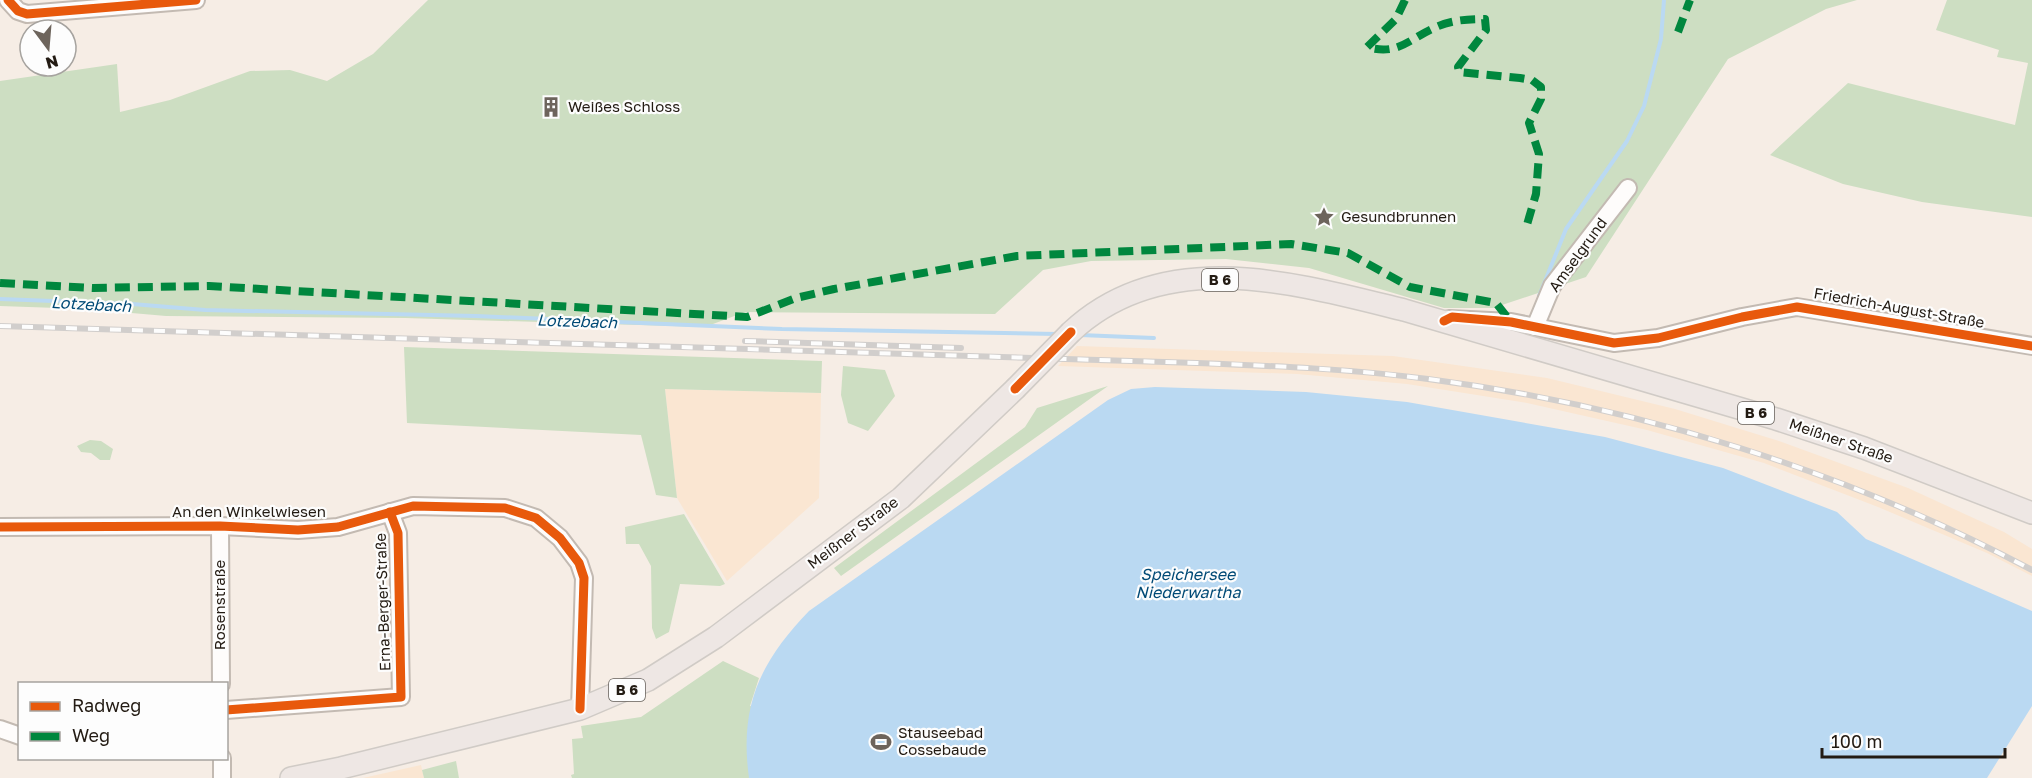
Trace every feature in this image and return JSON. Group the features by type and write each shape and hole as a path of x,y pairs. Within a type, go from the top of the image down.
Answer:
{"main road":[{"name":"Meißner Straße","path":"291,778 341,768 580,709 648,680 716,637 901,498 1071,332 1116,298 1153,284 1171,281 1250,280 1299,284 1382,304 1809,430 1864,448 2032,513"}],"street":[{"path":"8,0 18,11 27,14 196,0"},
{"name":"Amselgrund","path":"1535,327 1552,286 1629,188"},
{"name":"Friedrich-August-Straße","path":"1444,321 1452,317 1511,322 1595,340 1638,342 1797,307 2032,346"},
{"name":"An den Winkelwiesen","path":"0,527 220,526 298,530 338,527 413,506 505,508 536,518 560,538 579,563 584,578 580,709"},
{"name":"Erna-Berger-Straße","path":"228,710 401,697 398,533 390,512"},
{"name":"Rosenstraße","path":"220,526 220,682"},
{"path":"0,729 18,735"},
{"path":"222,760 222,778"}],"shaded area":[{"path":"1077,346 1393,356 1547,378 1675,409 1779,441 1908,488 2004,532 2032,549 2032,576 1987,553 1878,507 1764,463 1647,430 1527,403 1407,384 1297,374 1058,366"},
{"path":"665,389 821,393 819,498 727,581 677,498"},
{"path":"421,765 424,778 363,778"}],"green space":[{"path":"428,0 1857,0 1826,9 1728,59 1586,277 1493,308 1444,308 1309,268 1226,259 1091,261 1043,270 995,314 745,312 705,327 405,318 166,316 86,309 0,306 0,81 21,78 78,78 78,70 117,64 120,112 170,100 250,71 290,70 327,81 373,54"},
{"path":"1947,0 2032,0 2032,217 1922,202 1843,184 1770,155 1848,83 2015,125 2028,63 1997,57 1999,50 1936,30"},
{"path":"404,347 822,361 821,393 665,389 677,498 656,495 641,435 407,423"},
{"path":"843,366 885,370 895,396 868,431 848,423 841,395"},
{"path":"1108,386 841,576 834,568 1025,427 1037,408"},
{"path":"90,440 101,441 113,449 110,460 100,460 91,453 81,452 77,446"},
{"path":"684,514 725,584 720,586 680,584 669,632 656,639 652,628 651,566 639,544 626,544 625,527"},
{"path":"723,661 759,678 750,706 1039,778 572,778 571,775 574,774 572,739 583,738 581,726 641,717"},
{"path":"456,761 459,778 424,778 422,770"}],"water":[{"name":"Speichersee Niederwartha","path":"1155,387 1306,392 1407,402 1605,437 1723,468 1837,512 1866,539 2032,611 2032,706 1987,778 749,778 747,729 757,687 778,648 809,611 1108,400 1131,389"}],"waterway":[{"path":"1539,296 1566,229 1627,141 1644,106 1661,39 1664,0"},
{"name":"Lotzebach","path":"0,299 132,304 205,310 476,316 782,329 1057,334"},
{"name":"Lotzebach","path":"1080,335 1154,338"}],"railway":[{"path":"0,326 1197,363 1313,368 1428,379 1584,406 1662,425 1739,448 1814,473 1889,502 1961,534 2032,570"},
{"path":"745,341 961,348"}],"marked path":[{"path":"1405,0 1396,19 1367,47 1395,48 1447,23 1485,19 1486,30 1458,67 1459,72 1532,80 1541,87 1541,99 1529,123 1539,154 1536,194 1526,228"},
{"path":"1678,32 1690,0"},
{"path":"0,283 93,288 209,286 747,317 796,298 834,289 1017,256 1291,244 1348,253 1410,287 1496,303 1511,322"}],"cycle path":[{"path":"8,0 18,11 27,14 196,0"},
{"path":"1444,321 1452,317 1511,322 1614,343 1658,338 1742,317 1797,307 2032,346"},
{"path":"1015,389 1071,332"},
{"path":"0,527 220,526 298,530 338,527 413,506 505,508 536,518 560,538 579,563 584,578 580,709"},
{"path":"228,710 401,697 398,533 390,512"}],"place":[{"name":"Weißes Schloss","path":"551,107"},
{"name":"Gesundbrunnen","path":"1324,217"},
{"name":"Stauseebad Cossebaude","path":"881,742"}]}
